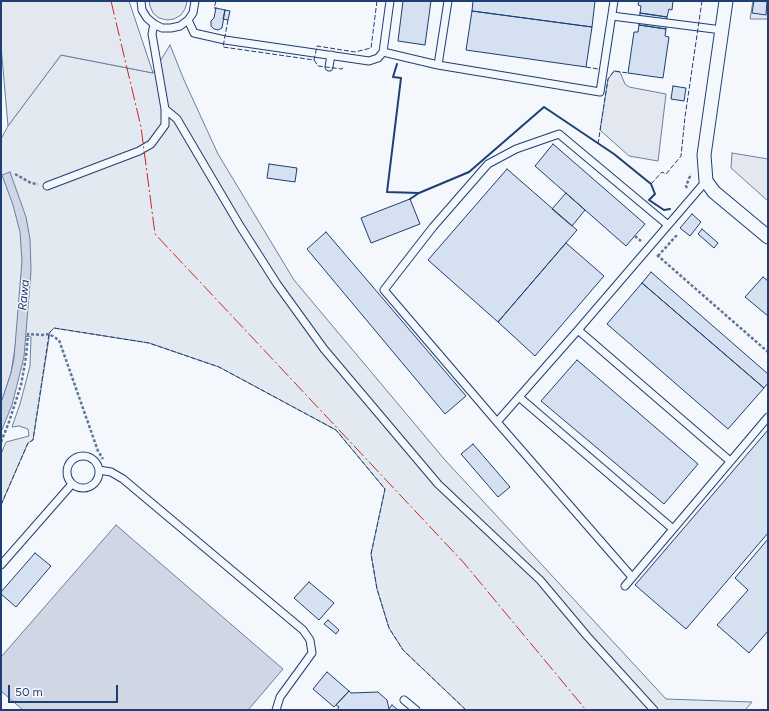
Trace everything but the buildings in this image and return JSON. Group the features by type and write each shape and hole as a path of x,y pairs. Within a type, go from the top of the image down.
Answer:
{"street":[{"path":"726,1 704,155 706,181 714,192 768,237"}],"lane":[{"path":"141,1 142,10 147,18 162,28 180,26 188,20 193,13 195,1"},
{"path":"188,20 194,33 225,40 369,61 378,58 383,52 390,1"},
{"path":"438,65 448,1"},
{"path":"383,52 438,65 600,92 614,1"},
{"path":"612,16 722,30"},
{"path":"47,186 139,151 151,144 165,125 165,109 152,34 154,24"},
{"path":"329,67 331,55"},
{"path":"165,109 177,119 240,226 277,284 324,349 438,484 540,580 587,636 654,710"},
{"path":"632,577 384,290 443,216 488,164 516,150 559,134 668,225"},
{"path":"497,422 706,181"},
{"path":"578,330 730,461"},
{"path":"520,397 673,529"},
{"path":"625,586 768,417"},
{"path":"78,456 89,456 98,464 99,470 97,481 93,485 88,488 82,488 72,484 68,480 67,468 73,459 78,456"},
{"path":"99,470 111,472 123,479 303,630 310,640 312,653 280,697 276,710"},
{"path":"1,565 72,484"},
{"path":"404,700 416,710"}],"path":[{"path":"15,174 31,183 47,186"},
{"path":"635,236 768,352"},
{"path":"1,442 21,385 28,334 49,334 59,340 98,452 111,472"}],"shaded area":[{"path":"1,1 129,1 153,73 61,55 8,126 1,46"},
{"path":"149,1 187,2 181,15 174,19 167,20 159,18 153,13"},
{"path":"753,1 768,1 768,19 750,19"},
{"path":"170,45 184,80 218,154 294,280 445,460 666,699 752,702 745,710 466,710 403,650 389,628 377,589 371,554 385,489 336,430 219,367 149,343 54,328 50,332 33,440 28,443 1,505 1,454 6,442 29,436 28,429 19,426 12,427 30,366 31,337 17,335 11,373 1,403 1,139 8,126 61,55 153,73"},
{"path":"614,71 620,72 625,84 629,87 666,94 658,161 629,156 600,130 608,79"},
{"path":"732,153 768,159 768,201 731,168"}],"water":[{"name":"Rawa","path":"10,172 26,217 30,239 31,271 24,357 12,405 1,432 1,403 11,373 14,358 22,261 20,232 13,205 2,175"},
{"path":"116,525 283,669 249,709 250,710 23,710 1,691 1,657"}],"fence":[{"path":"216,1 214,8 216,8"},
{"path":"228,20 223,47 314,60 317,46 355,52 371,48 377,1"},
{"path":"651,184 662,172 666,174 681,156 685,117 702,1"},
{"path":"314,60 318,66 342,69 344,66"},
{"path":"586,67 598,69"},
{"path":"598,144 608,79 614,71 628,73"},
{"path":"1,505 28,443 33,440 49,334 54,328 149,343 219,367 336,430 385,489 371,554 377,589 389,628 403,650 466,710"}],"wall":[{"path":"397,64 393,77 401,78 387,192 419,193 469,172 544,107 614,154 651,184 655,194 649,200 664,210 670,209"},
{"path":"410,199 419,193"}],"power":[{"path":"111,1 141,127 155,234 464,563 586,710"}]}
